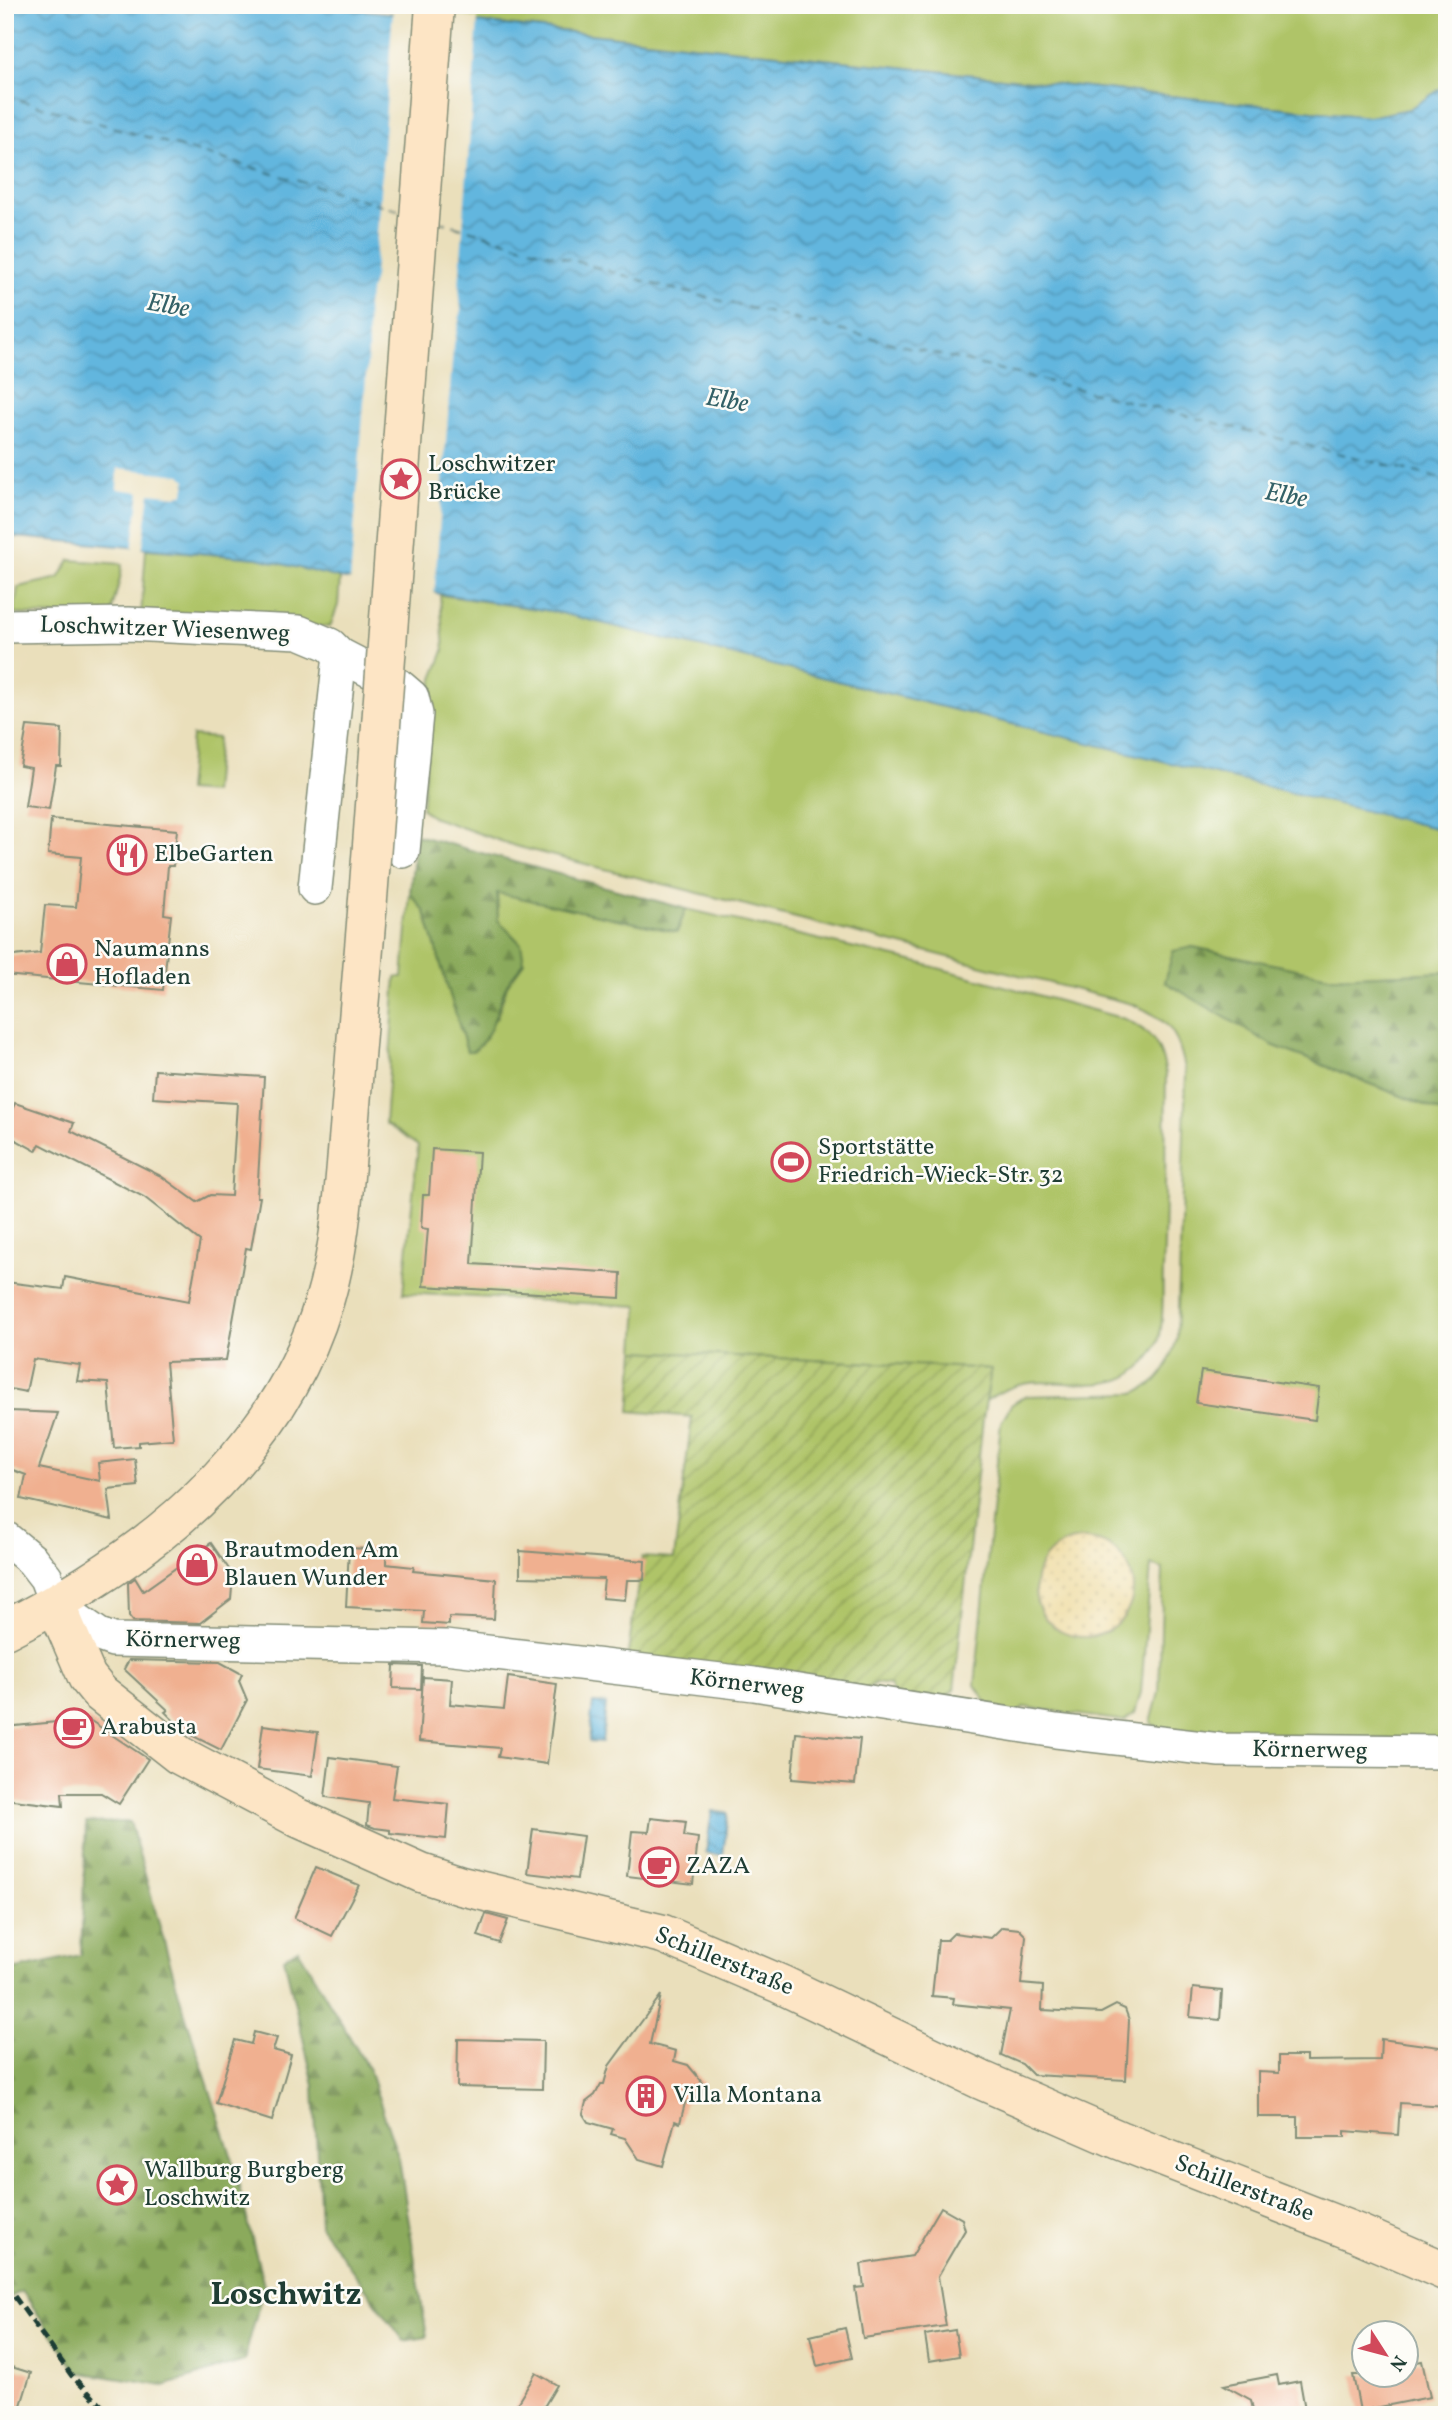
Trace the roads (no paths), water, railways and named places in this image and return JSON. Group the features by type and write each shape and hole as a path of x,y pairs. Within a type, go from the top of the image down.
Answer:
{"main road":[{"path":"5,1630 56,1605 127,1557 212,1487 270,1418 301,1362 324,1302 336,1247 368,912 435,5"},
{"name":"Schillerstraße","path":"56,1605 87,1677 100,1693 179,1755 298,1818 421,1873 461,1886 663,1934 780,1984 981,2080 1119,2140 1357,2233 1447,2272"}],"street":[{"name":"Loschwitzer Wiesenweg","path":"5,626 128,624 299,632 330,645 340,655 398,685 412,697 416,714 418,813 403,851"},
{"path":"315,888 340,655"},
{"path":"5,1538 39,1569 56,1605"},
{"name":"Körnerweg","path":"56,1605 99,1635 120,1641 445,1647 754,1684 1029,1727 1220,1750 1447,1752"}],"water":[{"name":"Elbe","path":"5,5 314,5 1369,117 1409,109 1447,85 1447,831 557,612 340,578 258,558 5,536"},
{"path":"593,1703 606,1704 602,1742 589,1741"},
{"path":"712,1811 728,1813 723,1855 706,1853"}],"railway":[{"path":"14,2296 72,2376 111,2415"}],"place":[{"name":"Loschwitzer Brücke","path":"401,479"},
{"name":"ElbeGarten","path":"127,855"},
{"name":"Naumanns Hofladen","path":"67,964"},
{"name":"Sportstätte Friedrich-Wieck-Str. 32","path":"791,1162"},
{"name":"Brautmoden Am Blauen Wunder","path":"197,1565"},
{"name":"Arabusta","path":"74,1728"},
{"name":"ZAZA","path":"659,1867"},
{"name":"Villa Montana","path":"646,2096"},
{"name":"Wallburg Burgberg Loschwitz","path":"117,2185"}],"district":[{"name":"Loschwitz","path":"286,2296"}]}
